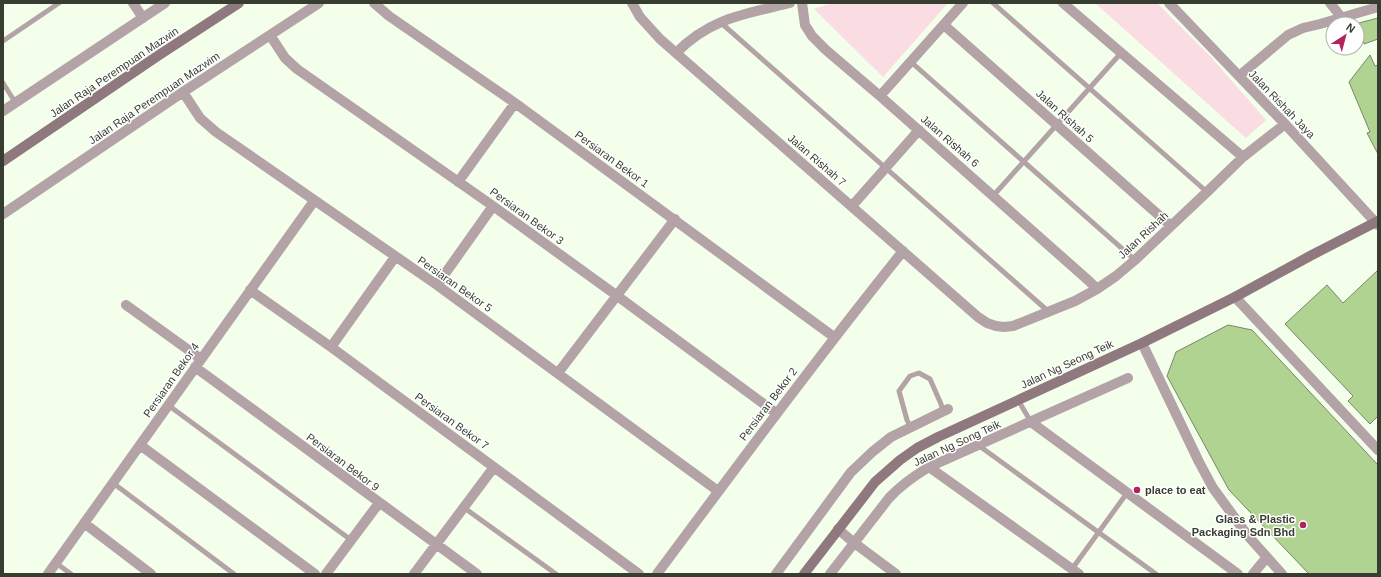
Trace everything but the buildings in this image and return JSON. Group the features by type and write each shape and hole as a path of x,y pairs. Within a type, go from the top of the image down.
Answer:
{"main road":[{"name":"Jalan Raja Perempuan Mazwin","path":"3,161 159,55 239,3"},
{"name":"Jalan Ng Seong Teik","path":"804,574 874,482 917,448 1142,343 1235,297 1310,256 1377,223"}],"street":[{"path":"133,3 143,18"},
{"path":"3,111 165,3"},
{"name":"Jalan Raja Perempuan Mazwim","path":"3,214 183,92 319,3"},
{"name":"Persiaran Bekor 1","path":"374,3 389,16 515,103 675,219 834,337"},
{"name":"Jalan Rishah 7","path":"632,3 640,17 660,39 978,317 987,323 996,326"},
{"path":"676,53 702,31 719,22 740,15 790,3"},
{"name":"Jalan Rishah 6","path":"802,3 805,25 812,36 826,50 994,196 1097,289"},
{"path":"880,96 963,3"},
{"path":"1063,3 1243,157"},
{"name":"Jalan Rishah Jaya","path":"1170,3 1377,223"},
{"path":"1330,3 1340,16"},
{"path":"1349,16 1378,7"},
{"path":"1239,76 1288,35 1303,28 1325,22"},
{"name":"Jalan Rishah 5","path":"944,25 1171,226"},
{"name":"Persiaran Bekor 3","path":"270,35 285,58 297,69 493,206 776,413"},
{"name":"Persiaran Bekor 5","path":"183,92 200,118 216,132 437,285 718,491"},
{"path":"458,182 515,103"},
{"name":"Jalan Rishah","path":"996,326 1004,328 1013,326 1049,312 1075,301 1097,289 1116,276 1135,260 1243,157 1285,124"},
{"path":"852,206 919,130"},
{"name":"Persiaran Bekor 4","path":"48,574 314,201"},
{"path":"437,285 493,206"},
{"path":"558,373 675,219"},
{"name":"Persiaran Bekor 2","path":"657,574 776,413 834,337 903,251"},
{"path":"331,348 395,257"},
{"name":"Persiaran Bekor 7","path":"250,290 639,574"},
{"path":"1235,297 1378,450"},
{"name":"Persiaran Bekor 9","path":"126,305 378,503 477,574"},
{"path":"1142,343 1213,488 1248,536 1282,574"},
{"name":"Jalan Ng Song Teik","path":"830,574 853,542 895,492 916,474 1128,378"},
{"path":"776,574 851,472 870,453 886,441 946,411"},
{"path":"1031,422 1238,574"},
{"path":"140,445 315,574"},
{"path":"414,574 494,467"},
{"path":"929,467 1076,572"},
{"path":"326,574 378,503"},
{"path":"84,523 151,574"},
{"path":"838,528 853,542 896,574"},
{"path":"1254,574 1267,557"}],"lane":[{"path":"3,42 59,3"},
{"path":"993,3 1207,192"},
{"path":"719,22 886,167 1049,312"},
{"path":"994,196 1121,53"},
{"path":"911,62 1135,260"},
{"path":"3,83 15,102"},
{"path":"911,428 907,420 899,391 910,376 919,373 930,379 941,404 946,411"},
{"path":"1018,400 1031,422"},
{"path":"168,405 351,540"},
{"path":"978,445 1156,574"},
{"path":"113,483 234,574"},
{"path":"1076,572 1099,533 1127,493"},
{"path":"463,507 556,574"},
{"path":"56,563 71,574"}],"shaded area":[{"path":"832,3 948,3 883,77 814,9"},
{"path":"1095,3 1157,3 1209,55 1266,120 1246,138"}],"place":[{"name":"place to eat","path":"1137,490"},
{"name":"Glass & Plastic Packaging Sdn Bhd","path":"1303,525"}]}
